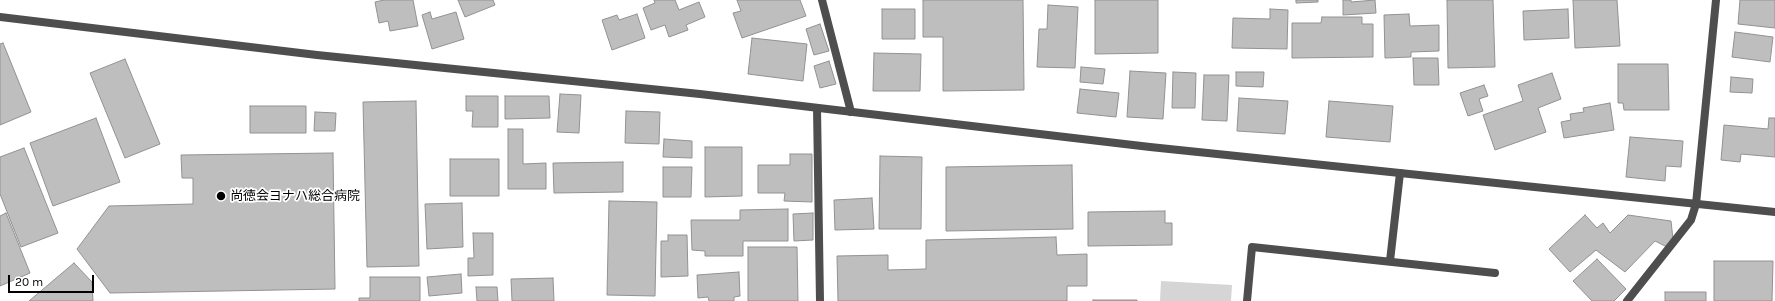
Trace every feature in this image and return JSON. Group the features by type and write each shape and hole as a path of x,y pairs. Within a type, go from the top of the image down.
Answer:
{"street":[{"path":"822,0 850,112"},
{"path":"1627,301 1691,220 1696,204 1716,0"},
{"path":"0,18 317,55 817,108 1150,147 1775,212"},
{"path":"817,108 820,301"},
{"path":"1390,262 1400,173"},
{"path":"1247,301 1252,247 1495,273"}],"shaded area":[{"path":"1161,281 1232,285 1231,301 1160,301"}],"building":[{"path":"384,0 413,0 418,26 390,31 388,21 379,23 375,2"},
{"path":"458,0 493,0 495,5 465,17"},
{"path":"654,0 675,0 679,10 699,2 705,17 686,25 688,30 669,37 665,25 651,30 643,8 655,3"},
{"path":"737,0 800,0 806,16 742,38 733,13 741,11"},
{"path":"923,0 1023,0 1024,90 943,91 943,37 923,37"},
{"path":"1095,0 1158,0 1158,53 1095,54"},
{"path":"1296,0 1318,0 1318,2 1296,3"},
{"path":"1343,0 1351,0 1351,2 1375,0 1376,13 1343,15"},
{"path":"1447,0 1493,0 1495,67 1448,68"},
{"path":"1573,0 1617,0 1620,46 1575,48"},
{"path":"1740,0 1775,0 1775,28 1738,24"},
{"path":"1048,5 1078,7 1075,68 1037,67 1039,29 1047,29"},
{"path":"882,9 915,9 915,39 882,39"},
{"path":"1270,9 1288,10 1287,49 1232,48 1233,18 1270,19"},
{"path":"1568,9 1569,38 1524,40 1523,11"},
{"path":"430,12 432,19 456,12 464,39 432,49 422,15"},
{"path":"637,14 645,38 612,50 602,20 617,15 619,20"},
{"path":"1409,14 1410,26 1439,25 1439,51 1411,52 1411,57 1385,58 1384,15"},
{"path":"1322,17 1362,17 1362,24 1373,24 1373,57 1292,58 1292,23 1321,23"},
{"path":"820,24 829,51 814,55 806,29"},
{"path":"1735,32 1773,37 1770,62 1732,57"},
{"path":"752,38 807,44 803,81 748,74"},
{"path":"3,43 31,112 0,125 0,44"},
{"path":"874,53 921,54 920,91 873,91"},
{"path":"1413,58 1438,58 1439,85 1414,85"},
{"path":"125,59 160,144 125,158 90,73"},
{"path":"829,61 836,84 820,88 814,66"},
{"path":"1618,64 1668,64 1669,110 1624,110 1623,103 1618,103"},
{"path":"1081,67 1105,69 1103,84 1080,82"},
{"path":"1130,71 1166,73 1163,119 1127,117"},
{"path":"1173,72 1196,73 1195,108 1172,108"},
{"path":"1236,72 1264,72 1263,87 1236,86"},
{"path":"1552,73 1561,99 1538,108 1546,132 1495,150 1483,115 1523,101 1518,85"},
{"path":"1204,75 1229,75 1227,121 1202,120"},
{"path":"1731,77 1753,79 1752,93 1730,92"},
{"path":"1484,85 1488,96 1479,99 1483,111 1468,116 1460,93"},
{"path":"1080,89 1119,93 1116,117 1077,113"},
{"path":"560,94 581,95 579,133 557,132"},
{"path":"466,96 498,96 498,127 472,127 473,111 466,111"},
{"path":"505,96 549,96 550,118 505,119"},
{"path":"1239,98 1288,101 1285,134 1237,131"},
{"path":"416,101 419,266 367,267 363,102"},
{"path":"1329,101 1393,106 1390,142 1326,137"},
{"path":"1610,103 1614,130 1564,138 1561,122 1571,120 1570,114 1584,112 1583,108"},
{"path":"250,106 306,106 306,133 250,133"},
{"path":"626,111 660,112 659,144 625,143"},
{"path":"315,112 336,113 335,131 314,131"},
{"path":"96,118 120,182 53,206 30,143"},
{"path":"1769,118 1775,118 1775,157 1741,154 1740,162 1721,160 1724,125 1768,129"},
{"path":"508,129 523,129 523,164 546,163 546,189 508,189"},
{"path":"1630,137 1683,141 1681,167 1666,166 1665,181 1626,177"},
{"path":"664,139 692,141 692,158 663,157"},
{"path":"705,147 742,147 742,196 705,197"},
{"path":"24,148 58,233 21,247 0,194 0,157"},
{"path":"333,153 335,289 110,293 77,249 109,206 193,204 193,178 182,178 181,155"},
{"path":"790,154 812,154 812,202 784,201 785,193 758,193 758,165 790,165"},
{"path":"880,156 922,157 921,229 879,229"},
{"path":"450,159 499,159 499,196 450,196"},
{"path":"623,162 623,192 554,193 553,163"},
{"path":"1072,165 1073,229 946,231 946,167"},
{"path":"663,167 692,167 691,197 663,197"},
{"path":"872,198 874,229 835,230 834,200"},
{"path":"609,201 657,202 655,296 607,295"},
{"path":"462,203 463,247 427,249 425,204"},
{"path":"788,209 788,241 743,241 743,256 705,256 705,251 692,250 691,220 740,220 740,210"},
{"path":"1165,211 1165,223 1172,223 1172,245 1088,246 1088,212"},
{"path":"6,213 30,273 0,286 0,216"},
{"path":"813,213 813,240 794,241 793,214"},
{"path":"1585,215 1597,228 1603,223 1610,233 1628,215 1671,221 1673,239 1669,248 1655,241 1625,272 1596,250 1570,272 1549,249"},
{"path":"473,233 493,233 493,275 468,276 468,258 474,258"},
{"path":"668,235 687,235 688,276 661,277 661,241 668,241"},
{"path":"1056,237 1057,255 1087,254 1087,286 1067,286 1067,301 838,301 837,256 888,255 888,270 926,269 926,240"},
{"path":"748,247 797,247 798,301 748,301"},
{"path":"1597,259 1626,289 1614,301 1592,301 1573,281"},
{"path":"1714,261 1773,261 1772,301 1714,301"},
{"path":"74,263 92,282 93,301 29,301"},
{"path":"739,272 740,296 734,297 734,301 709,301 708,297 698,298 697,275"},
{"path":"461,274 462,293 429,296 427,277"},
{"path":"370,277 420,277 420,301 359,301 359,298 370,298"},
{"path":"553,278 554,301 512,301 511,279"},
{"path":"476,287 497,287 498,301 477,301"},
{"path":"1665,292 1706,292 1706,301 1665,301"},
{"path":"1137,300 1137,301 1093,301"}],"place":[{"name":"尚徳会ヨナハ総合病院","path":"221,196"}]}
